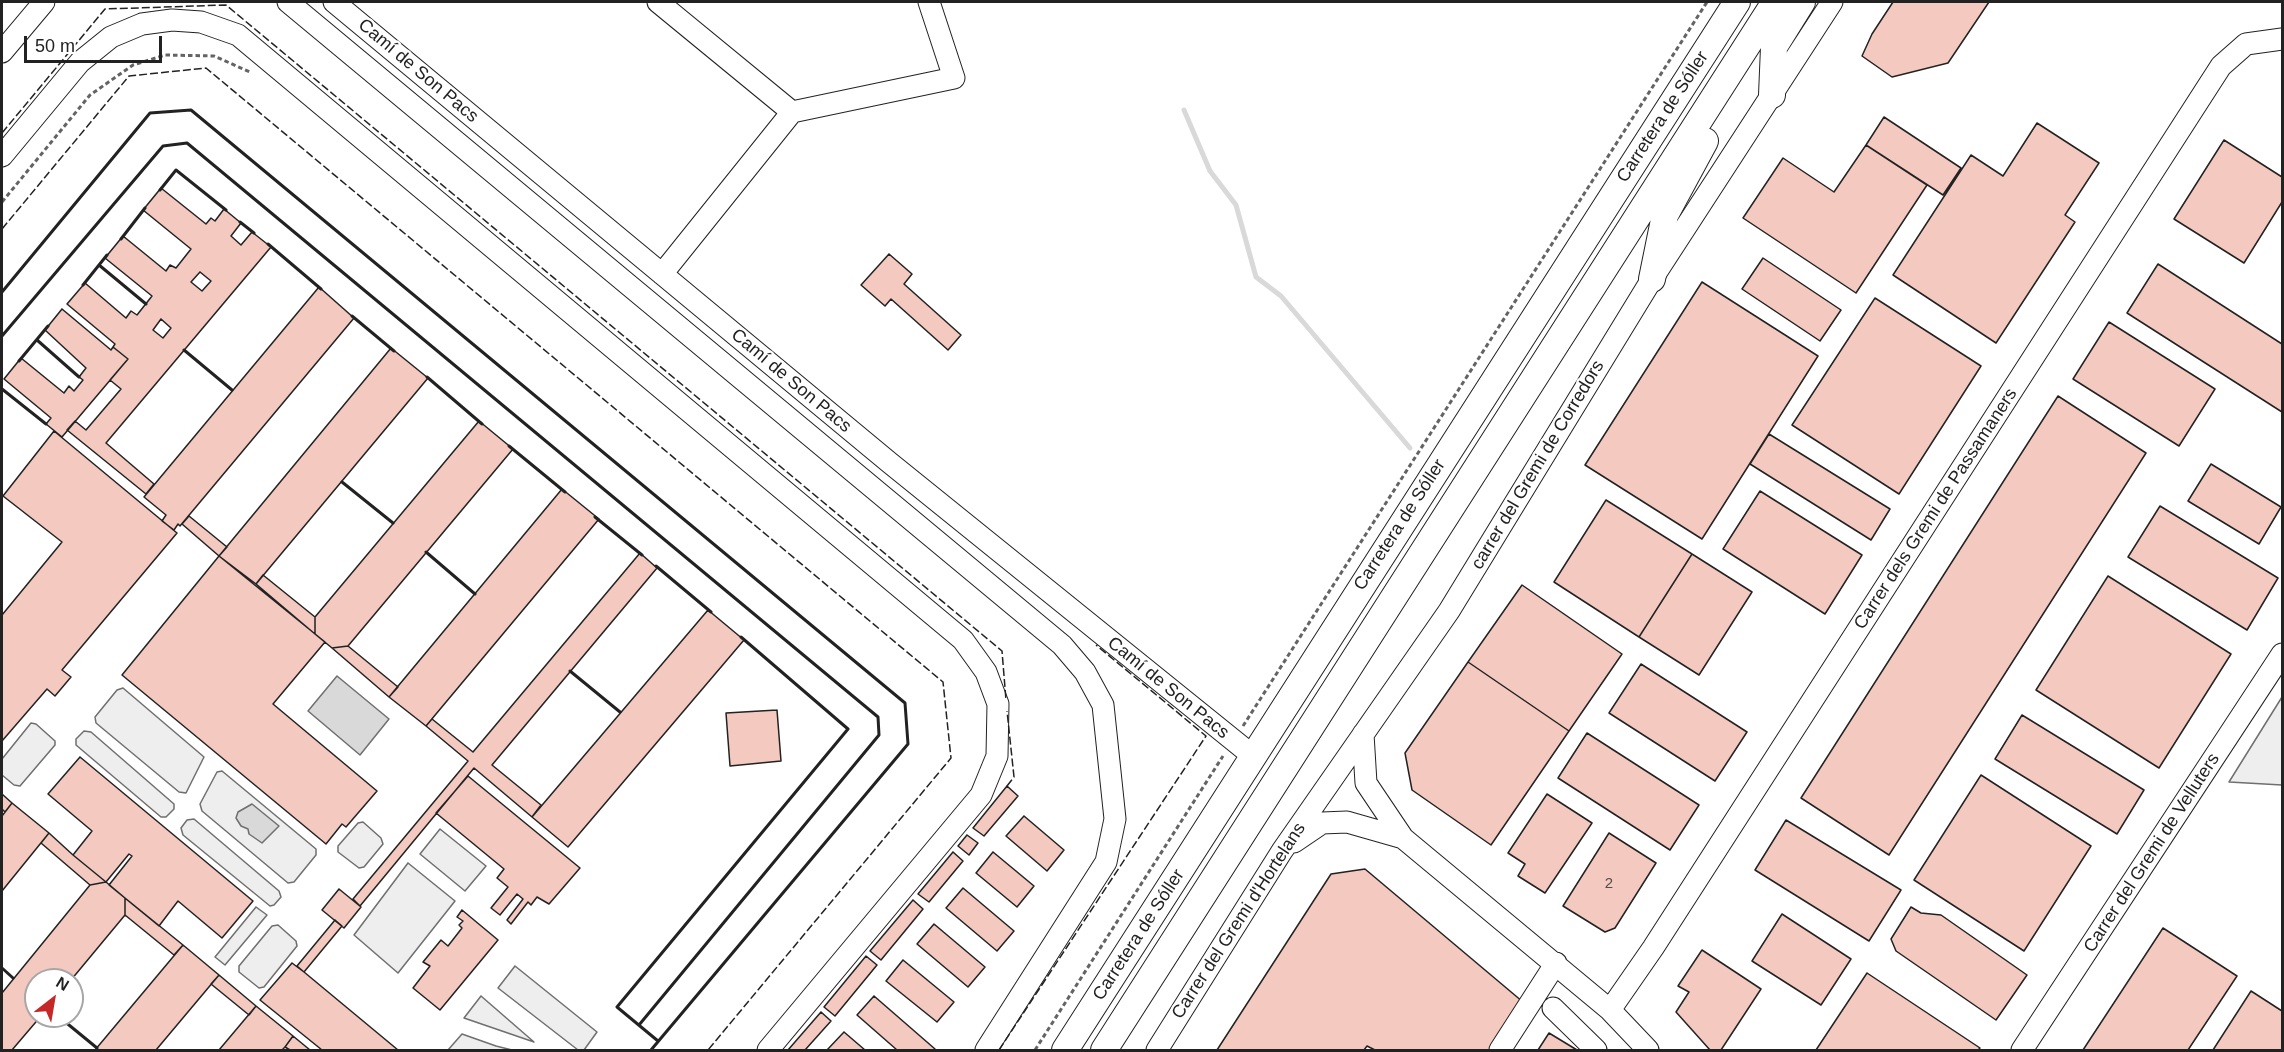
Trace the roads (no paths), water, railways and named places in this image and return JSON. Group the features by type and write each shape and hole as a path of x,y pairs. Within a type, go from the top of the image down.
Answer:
{"main road":[{"name":"Carretera de Sóller","path":"1065,1050 1243,748 1737,2"},
{"name":"Carretera de Sóller","path":"1104,1050 1775,2"},
{"path":"1772,94 1774,47 1803,2"},
{"path":"1652,279 1665,215 1740,81 1748,44"}],"street":[{"path":"3,47 44,2"},
{"path":"288,2 1062,645 1085,672 1103,705 1115,819 1106,862 986,1050"},
{"name":"Camí de Son Pacs","path":"334,2 1021,571 1243,748"},
{"path":"658,2 792,112"},
{"path":"662,274 792,112 954,78 929,2"},
{"path":"1772,94 1832,2"},
{"path":"2,156 80,62 111,37 142,24 172,20 201,22 238,35 963,640 986,672 998,704 997,756 981,795 768,1050"},
{"name":"Carrer dels Gremi de Passamaners","path":"1610,1010 1653,948 2221,66 2247,44 2283,39"},
{"name":"carrer del Gremi de Corredors","path":"1322,792 1449,611 1652,279 1772,94"},
{"name":"Carrer del Gremi de Velluters","path":"2022,1050 2283,654"},
{"path":"1363,734 1366,783 1402,838 1556,963 1610,1010 1648,1050"},
{"name":"Carrer del Gremi d'Hortelans","path":"1157,1050 1282,851 1322,792"},
{"path":"1282,851 1322,823 1347,822 1402,838"},
{"path":"1500,1050 1556,963"},
{"path":"1553,1008 1596,1050"}],"waterway":[{"path":"1184,110 1210,171 1236,205 1256,277 1281,296 1410,448"}]}
